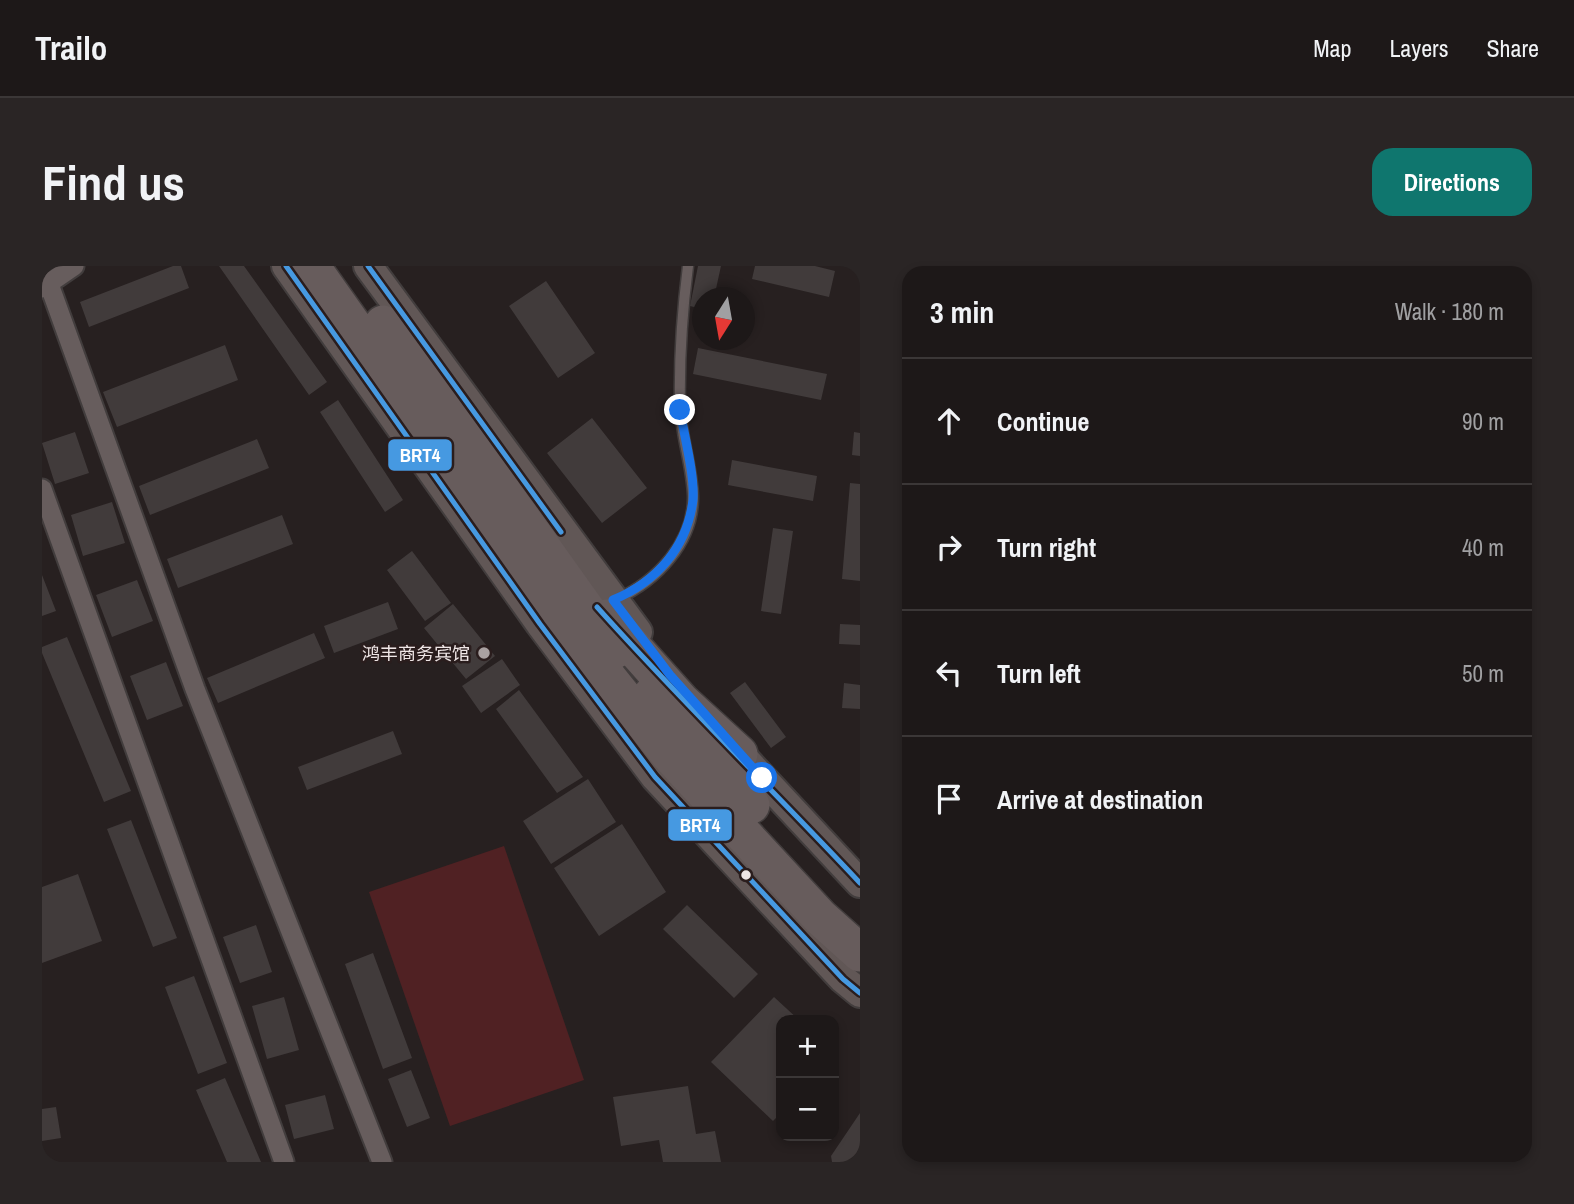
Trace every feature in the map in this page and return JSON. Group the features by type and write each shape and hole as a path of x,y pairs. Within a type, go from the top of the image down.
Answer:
{"highway":[{"path":"311,266 556,614 668,754 844,904"},
{"path":"342,266 564,576 600,632 651,696 844,904 860,953"},
{"path":"500,532 577,673"},
{"path":"564,576 605,604 682,702 739,754"}],"main road":[{"path":"286,266 577,673 655,777 843,979 860,993"},
{"path":"368,266 605,604"},
{"path":"739,754 844,904"}],"street":[{"path":"74,266 46,286 195,689 382,1162"},
{"path":"42,489 284,1162"}],"lane":[{"path":"605,604 661,570 684,540 693,498 680,410 679,334 688,266"}],"shaded area":[{"path":"504,846 584,1080 450,1126 369,892"}],"building":[{"path":"173,266 181,266 189,288 89,327 80,302"},
{"path":"219,266 244,266 327,382 309,395"},
{"path":"698,266 721,266 716,287 694,287"},
{"path":"755,266 815,266 835,271 829,297 752,279"},
{"path":"546,281 595,353 558,378 509,306"},
{"path":"225,345 238,380 117,427 103,392"},
{"path":"698,350 708,350 827,374 821,400 693,374"},
{"path":"338,400 403,500 385,512 320,412"},
{"path":"592,418 647,488 602,523 547,453"},
{"path":"75,432 89,473 55,484 42,443"},
{"path":"854,432 860,433 860,456 852,455"},
{"path":"257,439 269,468 150,515 139,486"},
{"path":"732,460 817,476 813,501 728,485"},
{"path":"850,483 860,484 860,581 842,579"},
{"path":"112,502 125,543 83,556 71,515"},
{"path":"282,515 293,544 178,588 167,559"},
{"path":"773,528 793,531 781,614 761,611"},
{"path":"412,551 451,603 425,621 387,570"},
{"path":"42,575 56,611 42,616"},
{"path":"137,580 153,621 112,637 96,595"},
{"path":"388,602 398,629 334,653 324,626"},
{"path":"453,604 495,656 466,679 424,628"},
{"path":"840,624 860,625 860,645 839,644"},
{"path":"314,633 325,658 218,703 207,678"},
{"path":"67,637 131,791 104,802 42,653 42,647"},
{"path":"502,659 520,685 481,713 462,686"},
{"path":"166,662 183,706 147,720 130,676"},
{"path":"745,682 786,737 771,748 730,693"},
{"path":"844,683 860,685 860,709 842,708"},
{"path":"519,690 583,777 557,793 496,709"},
{"path":"393,731 402,754 307,790 298,767"},
{"path":"588,779 616,822 551,864 523,821"},
{"path":"131,820 177,938 153,947 107,829"},
{"path":"622,824 666,892 599,936 554,868"},
{"path":"78,874 102,941 42,963 42,887"},
{"path":"687,905 758,974 734,998 663,929"},
{"path":"256,925 272,972 240,983 223,937"},
{"path":"373,953 412,1058 383,1069 345,964"},
{"path":"194,976 227,1063 198,1074 165,987"},
{"path":"284,997 299,1050 267,1059 252,1006"},
{"path":"774,997 794,1015 776,1015 776,1118 773,1121 711,1062"},
{"path":"411,1070 430,1118 407,1127 388,1079"},
{"path":"225,1078 261,1162 227,1162 196,1090"},
{"path":"688,1086 696,1134 715,1131 721,1162 663,1162 659,1140 621,1146 613,1097"},
{"path":"325,1095 334,1129 294,1139 285,1105"},
{"path":"56,1107 61,1138 42,1141 42,1109"},
{"path":"860,1113 860,1162 832,1162 831,1156"}],"transit line":[{"name":"BRT4","path":"286,266 540,624 655,777 843,979 860,993"},
{"name":"BRT4","path":"368,266 561,532"},
{"name":"BRT4","path":"597,607 860,883"}],"place":[{"name":"鸿丰商务宾馆","path":"484,653"}],"route":[{"path":"680,410 693,498 684,540 661,570 627,595 613,600 670,675 762,778"}]}
